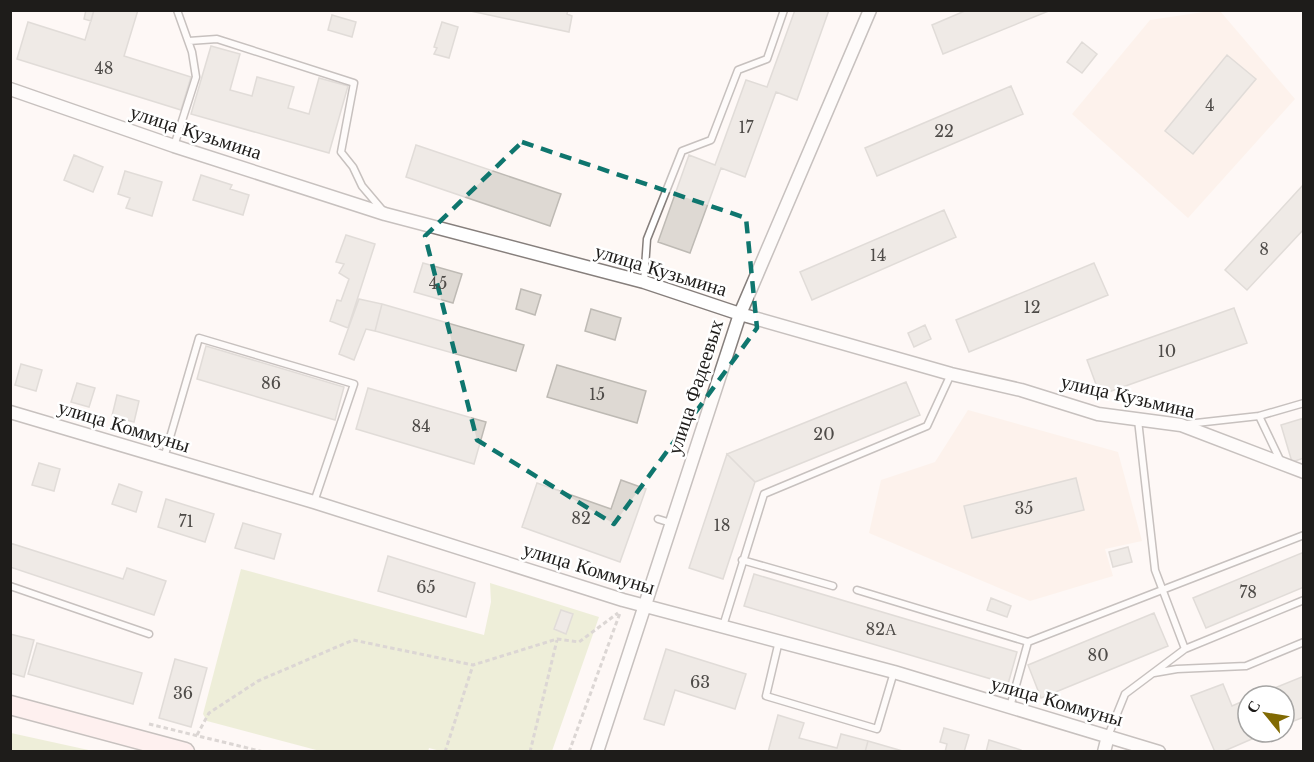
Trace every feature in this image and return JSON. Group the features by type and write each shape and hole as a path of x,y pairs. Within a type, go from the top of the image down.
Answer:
{"main road":[{"path":"10,705 132,744 185,752"}],"street":[{"name":"улица Фадеевых","path":"597,752 740,314 870,10"},
{"name":"улица Кузьмина","path":"10,89 174,146 385,214 644,282 740,314 951,374 1021,390 1098,414 1138,417 1181,425 1304,472"},
{"name":"улица Коммуны","path":"10,412 314,502 644,605 894,672 1159,752"},
{"path":"1104,752 1108,736"}],"lane":[{"path":"174,146 196,77 189,41 177,10"},
{"path":"644,282 647,239 682,151 711,140 738,70 766,59 784,10"},
{"path":"189,41 217,39 354,82 341,152 353,167 362,186 385,214"},
{"path":"163,459 199,338 354,384 314,502"},
{"path":"723,626 764,494 927,426 951,374"},
{"path":"1181,425 1259,416 1304,403"},
{"path":"1259,416 1281,462"},
{"path":"1138,417 1151,543 1161,590 1185,649"},
{"path":"658,519 671,523"},
{"path":"858,590 1028,642 1304,535"},
{"path":"742,560 832,586"},
{"path":"10,586 149,634"},
{"path":"1108,736 1125,694 1185,649 1304,600"},
{"path":"779,640 766,696 877,729 894,672"},
{"path":"1010,708 1028,642"},
{"path":"1149,674 1177,669 1246,666 1304,642"}],"path":[{"path":"197,735 209,713 258,681 353,640 473,665 557,639 579,642 603,627 621,610 569,752"},
{"path":"530,752 557,639"},
{"path":"445,752 473,665"}],"highlighted area":[{"path":"522,142 746,218 757,328 614,524 477,440 425,236"}],"shaded area":[{"path":"1220,11 1295,99 1188,218 1072,114 1150,20"},
{"path":"968,410 1118,452 1142,541 1105,549 1113,576 1030,601 869,533 881,480 935,462"}],"green space":[{"path":"241,569 484,635 491,602 490,583 599,617 552,751 444,752 429,748 428,752 320,751 207,721 203,714"},
{"path":"11,733 93,751 11,751"}],"building":[{"path":"86,10 94,10 91,21 84,19"},
{"path":"94,10 138,10 124,56 191,77 181,110 17,59 28,22 85,40"},
{"path":"466,10 568,10 567,14 572,16 569,32"},
{"path":"795,10 829,10 797,100 776,92 745,177 721,168 690,253 658,242 689,155 715,165 746,80 767,87"},
{"path":"967,10 1051,10 943,54 932,25"},
{"path":"332,15 356,22 352,37 328,30"},
{"path":"442,22 458,27 449,58 434,54"},
{"path":"1082,42 1097,54 1082,73 1067,62"},
{"path":"211,46 240,54 230,90 252,96 257,77 294,87 288,108 309,114 319,78 348,86 329,153 191,114"},
{"path":"1227,55 1256,79 1193,154 1165,131"},
{"path":"1011,86 1023,114 877,176 865,148"},
{"path":"416,145 561,194 550,226 406,177"},
{"path":"74,155 103,167 93,192 64,180"},
{"path":"125,171 162,182 152,216 126,208 130,198 118,194"},
{"path":"201,175 232,185 230,189 249,195 243,215 193,200"},
{"path":"1304,184 1304,229 1247,290 1225,270"},
{"path":"944,210 956,237 812,300 800,272"},
{"path":"346,235 375,244 348,328 330,321 337,300 341,301 349,279 339,273 344,264 336,262"},
{"path":"423,263 462,274 453,303 414,292"},
{"path":"1094,263 1108,295 969,352 956,320"},
{"path":"521,289 541,295 535,315 516,309"},
{"path":"359,299 382,304 375,331 366,329 354,360 339,354"},
{"path":"382,304 524,345 516,371 375,331"},
{"path":"1234,308 1247,343 1100,395 1087,360"},
{"path":"591,309 621,318 615,340 585,331"},
{"path":"925,325 931,339 914,347 908,333"},
{"path":"206,346 344,387 335,420 197,379"},
{"path":"21,364 42,370 36,391 15,385"},
{"path":"557,365 646,391 637,423 547,397"},
{"path":"906,382 920,415 755,482 727,454"},
{"path":"77,383 95,388 89,407 71,402"},
{"path":"368,388 486,422 474,464 356,429"},
{"path":"117,395 139,401 134,422 112,416"},
{"path":"1304,418 1304,458 1292,462 1281,425"},
{"path":"727,454 755,482 723,579 689,568"},
{"path":"39,463 60,469 54,491 32,485"},
{"path":"1076,478 1084,510 972,538 964,506"},
{"path":"621,480 646,489 620,562 522,527 537,483 611,509"},
{"path":"119,484 142,492 136,512 112,504"},
{"path":"166,499 214,514 205,542 158,527"},
{"path":"243,523 281,534 274,559 235,548"},
{"path":"10,543 123,579 127,568 166,581 154,615 10,567"},
{"path":"1128,547 1132,562 1113,567 1109,552"},
{"path":"1304,552 1304,587 1206,628 1193,598"},
{"path":"388,556 475,583 466,617 378,591"},
{"path":"754,574 1017,652 1008,684 744,606"},
{"path":"991,598 1011,606 1007,617 987,610"},
{"path":"561,610 573,614 566,634 554,629"},
{"path":"1154,613 1168,646 1041,698 1028,665"},
{"path":"10,634 34,640 24,677 10,673"},
{"path":"37,643 142,673 133,704 28,674"},
{"path":"666,649 746,674 735,709 675,690 664,725 644,719"},
{"path":"175,659 207,668 191,727 159,718"},
{"path":"1304,676 1304,717 1296,720 1296,684 1284,684"},
{"path":"1223,684 1232,706 1236,704 1236,744 1240,744 1222,752 1215,752 1191,696"},
{"path":"778,715 804,723 799,738 837,748 841,734 868,741 865,752 768,752"},
{"path":"944,728 969,735 964,752 945,752 947,744 940,742"},
{"path":"989,740 1021,750 1021,752 986,752"},
{"path":"868,741 906,752 865,752"}]}
